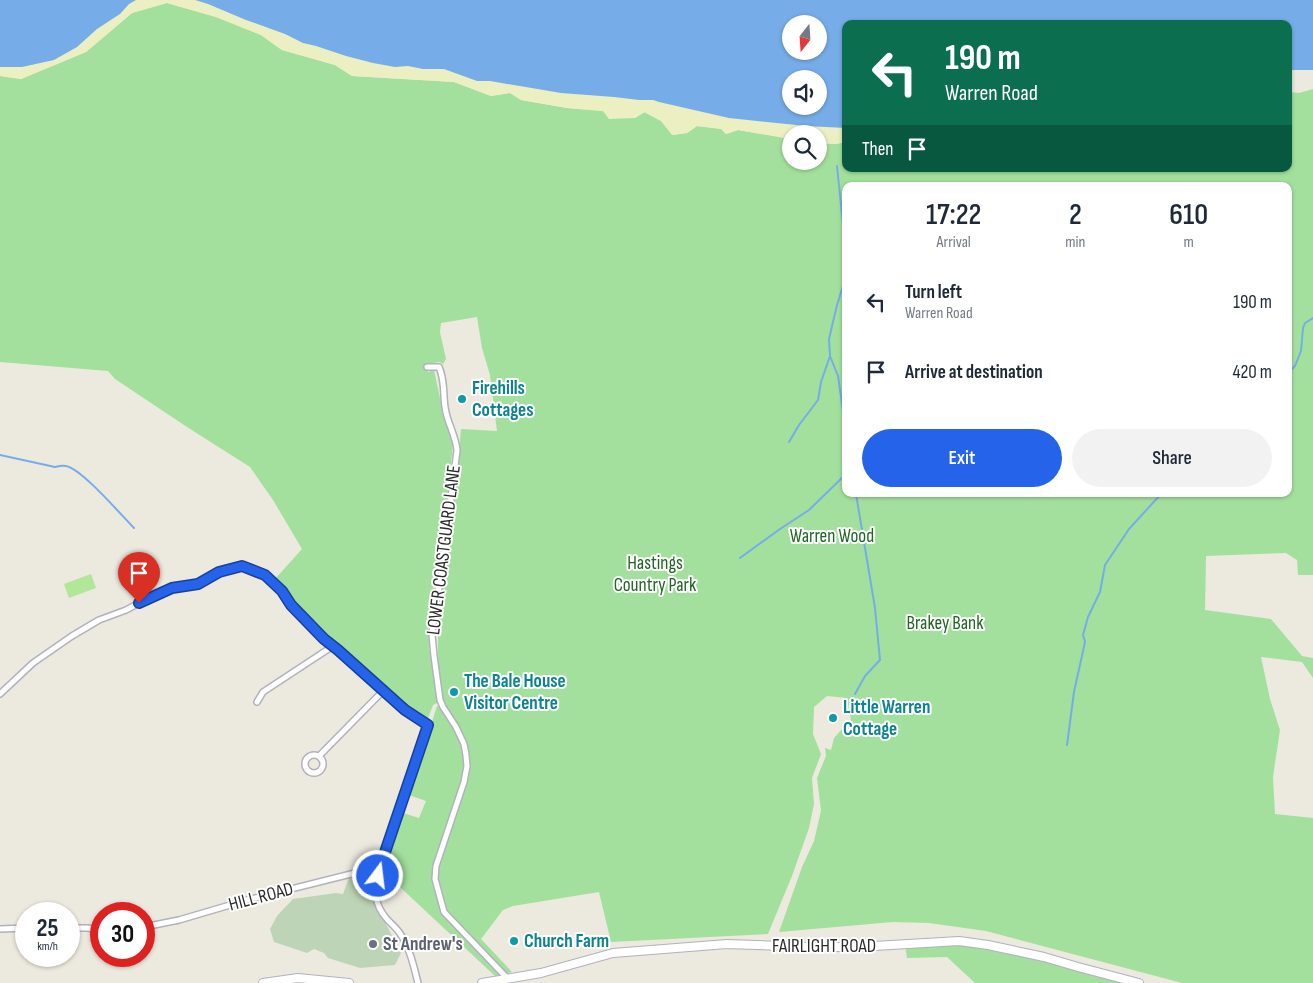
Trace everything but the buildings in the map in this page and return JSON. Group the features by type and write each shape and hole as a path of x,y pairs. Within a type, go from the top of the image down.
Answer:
{"street":[{"name":"LOWER COASTGUARD LANE","path":"427,367 438,367 441,373 445,408 449,424 454,432 456,450 444,564 434,615 432,636 434,656 440,700 464,744 467,766 464,782 436,866 435,879 444,912 508,979"},
{"path":"0,694 33,662 72,636 99,620 126,610 152,596 172,588 198,584 219,572 242,566 265,575 282,591 305,621 324,639 405,710 428,725 379,870 376,888 377,905 402,936 418,983"},
{"path":"256,702 263,692 333,646"},
{"path":"320,755 383,691"},
{"name":"HILL ROAD","path":"155,925 359,872 379,870"},
{"path":"0,928 15,928"},
{"name":"FAIRLIGHT ROAD","path":"482,983 540,973 613,953 727,944 787,947 848,947 958,941 1044,956 1139,983"},
{"path":"263,983 298,978 348,983"}],"green space":[{"name":"Hastings Country Park","path":"167,3 216,17 261,35 282,50 335,65 352,76 454,82 491,96 510,93 521,100 567,108 603,111 635,118 644,112 661,121 673,135 687,133 697,126 722,129 726,134 738,130 782,137 782,170 827,170 827,143 842,143 842,172 1292,172 1292,92 1299,93 1313,89 1313,575 1298,575 1297,560 1286,553 1206,556 1205,610 1271,619 1302,656 1313,658 1313,678 1302,662 1261,657 1270,699 1280,730 1273,777 1275,814 1313,818 1313,983 1182,983 986,931 929,923 893,922 779,932 802,867 814,841 821,811 817,778 826,756 825,748 831,750 834,738 851,719 846,698 827,696 814,707 813,734 821,754 812,778 814,804 809,828 768,934 611,942 599,892 513,906 503,910 481,939 512,972 495,976 386,874 403,813 419,818 426,801 409,795 437,706 442,707 443,701 438,667 438,610 451,540 461,429 497,431 490,375 482,348 477,317 441,323 440,332 446,359 443,364 440,362 426,364 428,372 434,370 444,417 453,442 440,578 433,586 428,624 429,649 434,667 439,702 433,705 427,721 407,708 333,643 302,612 275,579 302,549 273,500 250,467 115,379 108,371 0,362 0,76 21,79 86,52 132,13"},
{"path":"91,574 96,588 69,598 64,584"},
{"path":"959,941 1044,957 1139,983 975,983 947,957 907,958 905,944"}],"sand":[{"path":"104,0 305,0 782,50 782,60 828,60 828,44 842,32 842,143 827,143 827,125 782,125 782,137 738,130 726,134 721,129 697,126 687,133 672,135 661,121 645,112 635,118 609,119 603,111 567,108 521,100 510,93 491,96 454,82 352,76 335,65 282,50 261,35 216,17 167,3 132,13 86,52 21,79 0,76 0,50"}],"shaded area":[{"path":"372,874 371,887 374,901 401,953 395,965 360,968 328,958 324,953 314,949 307,953 274,942 270,929 277,916 293,899 336,893 343,894 349,878"}],"water":[{"path":"0,0 136,0 129,4 120,14 97,29 77,47 54,60 22,67 0,67"},
{"path":"195,0 1313,0 1313,70 1292,70 1292,20 842,20 842,128 729,118 653,100 561,93 490,81 477,81 444,69 423,69 408,66 395,67 373,63 303,43 285,34"}],"waterway":[{"path":"837,166 842,214"},
{"path":"789,442 818,400 821,382 830,356 829,339 842,289"},
{"path":"1292,369 1301,351 1305,323 1313,318"},
{"path":"830,356 838,376 842,404"},
{"path":"0,455 73,469 82,475 111,503 134,528"},
{"path":"740,558 809,510 842,478"},
{"path":"855,694 865,676 880,660 875,608 856,497"},
{"path":"1067,745 1074,692 1085,642 1083,635 1088,617 1100,592 1105,565 1129,529 1158,497"}],"place":[{"name":"Firehills Cottages","path":"462,399"},
{"name":"The Bale House Visitor Centre","path":"454,692"},
{"name":"Little Warren Cottage","path":"833,718"},
{"name":"Church Farm","path":"514,941"},
{"name":"St Andrew's","path":"373,944"}],"route":[{"path":"139,603 172,588 198,584 219,572 242,566 265,575 282,591 305,621 324,639 405,710 428,725 378,876"}],"park label":[{"name":"Warren Wood","path":"832,536"},
{"name":"Brakey Bank","path":"945,623"}]}
